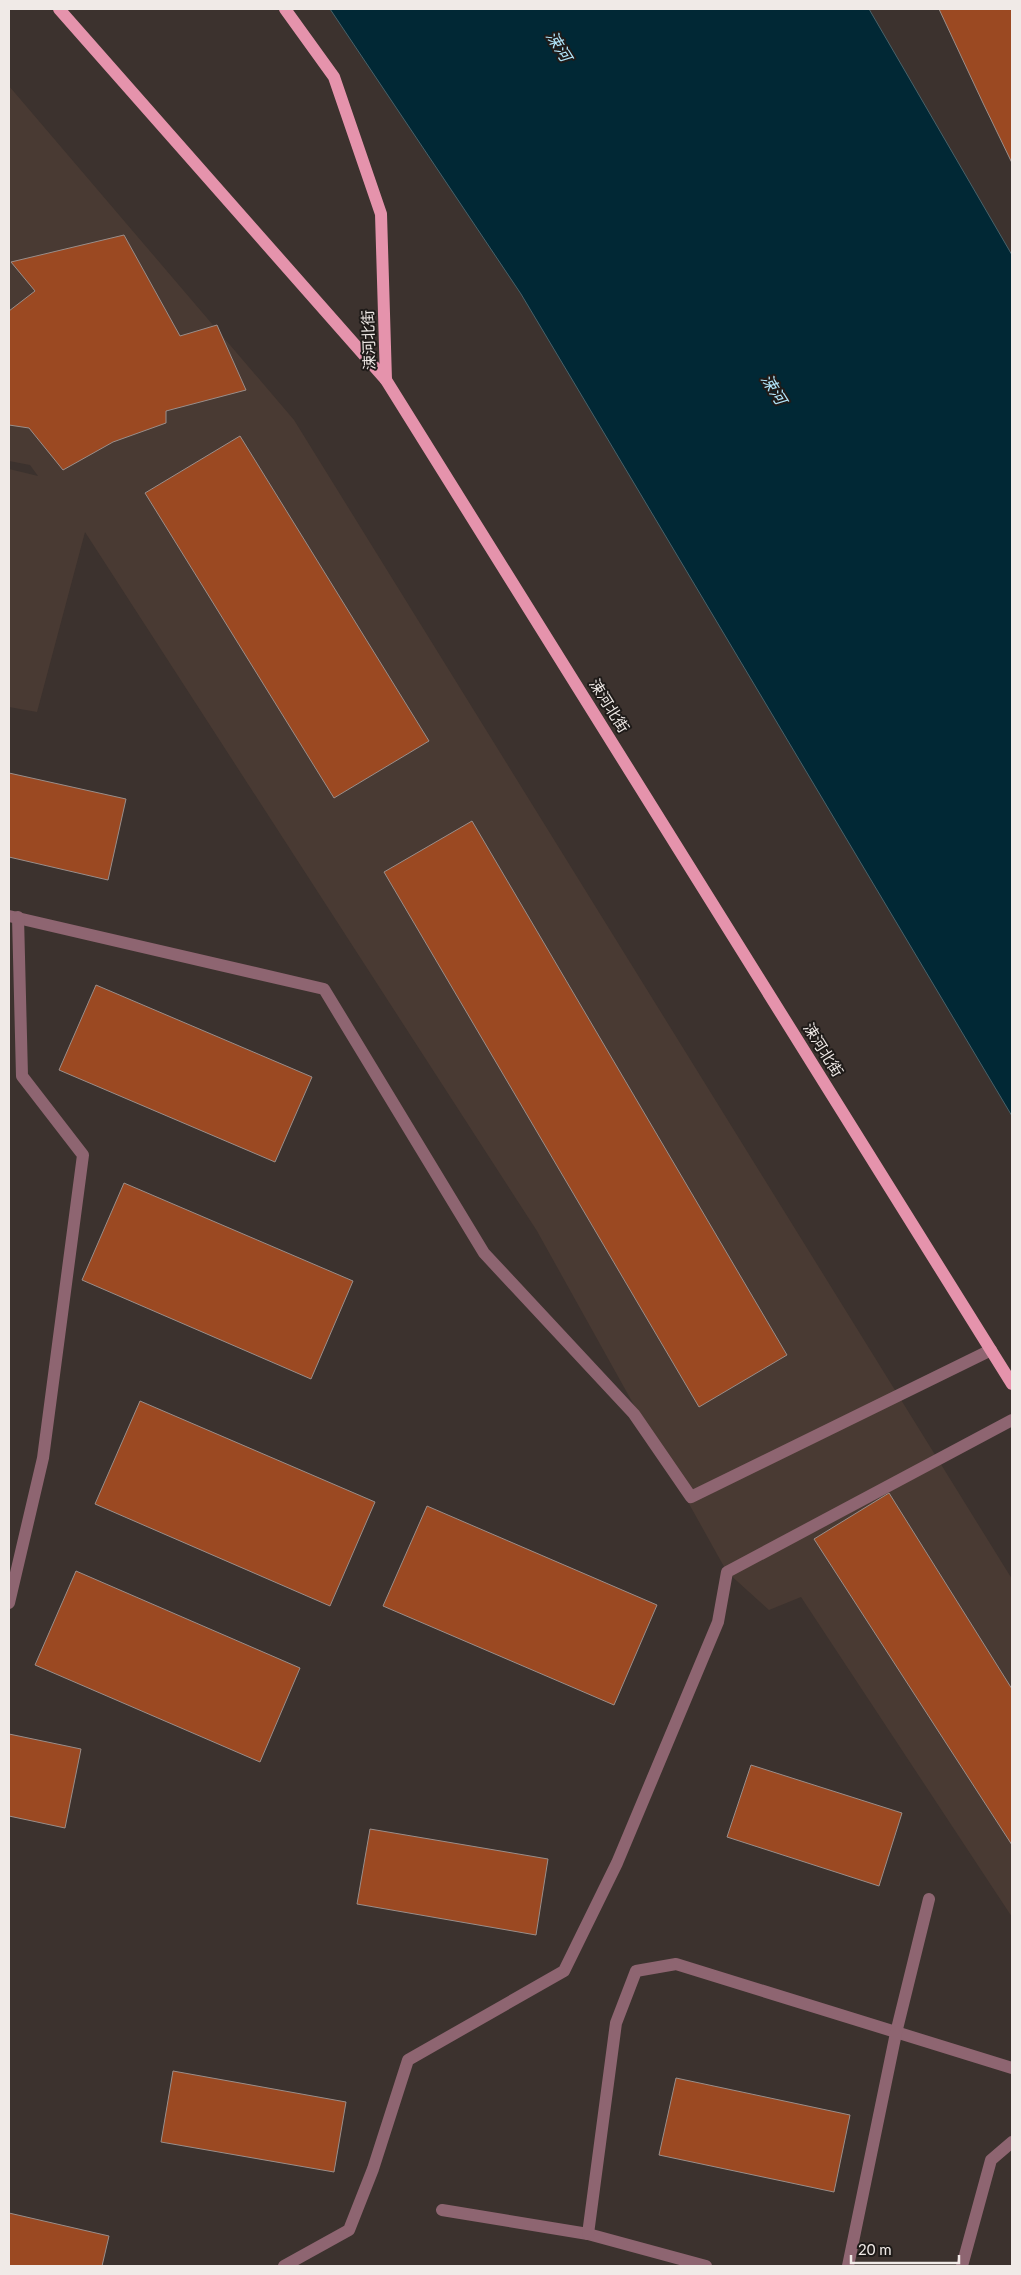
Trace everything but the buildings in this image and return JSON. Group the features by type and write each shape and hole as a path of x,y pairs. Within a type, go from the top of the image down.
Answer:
{"main road":[{"path":"59,9 386,380"},
{"name":"涑河北街","path":"285,9 334,77 381,214 386,380 1012,1384"}],"street":[{"path":"9,1603 43,1458 84,1155 22,1076 13,917 324,989 484,1253 634,1414 690,1497 991,1350"},
{"path":"284,2266 349,2230 373,2169 408,2060 564,1971 617,1863 718,1622 727,1572 1012,1420"},
{"path":"848,2266 896,2033 930,1899"},
{"path":"588,2234 616,2023 636,1971 676,1964 1012,2068"},
{"path":"962,2266 991,2160 1012,2142"},
{"path":"442,2210 588,2234 706,2266"}],"shaded area":[{"path":"9,86 294,420 1012,1579 1012,1917 801,1597 769,1610 727,1572 537,1231 85,532 37,712 9,707 9,469 38,476 30,465 9,461"}],"water":[{"name":"涑河","path":"330,9 869,9 1012,255 1012,1116 521,294"}]}
